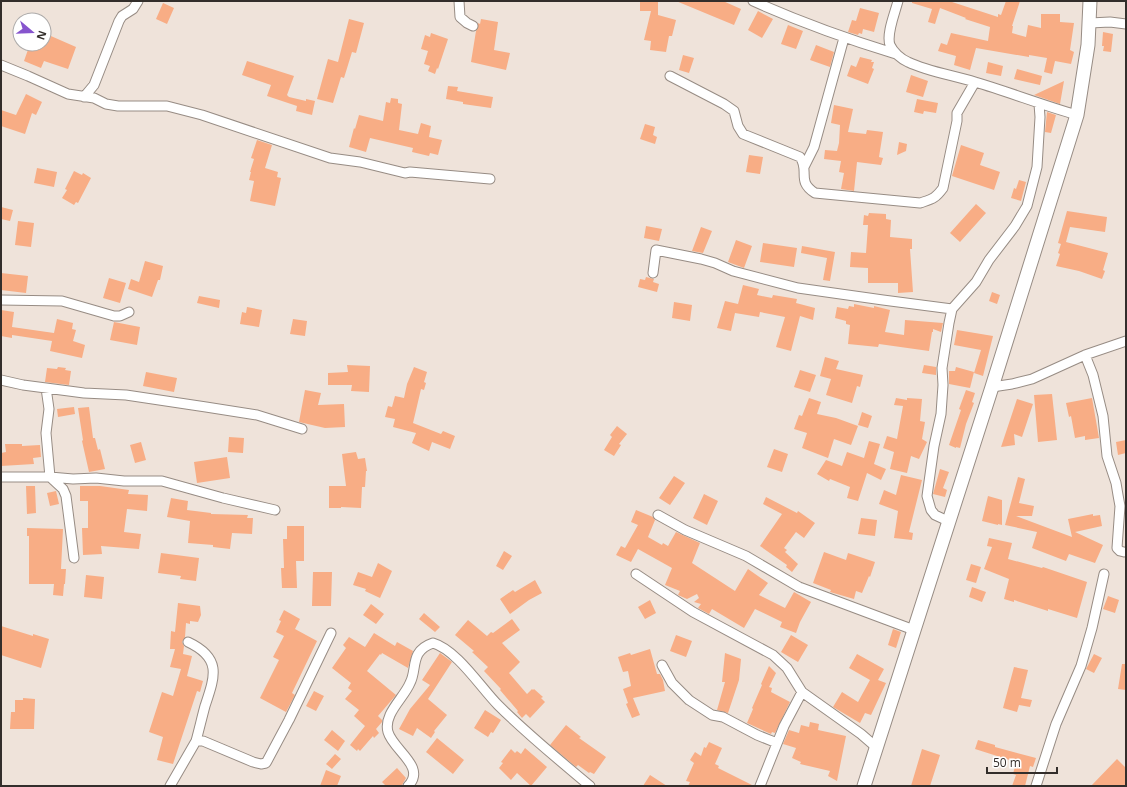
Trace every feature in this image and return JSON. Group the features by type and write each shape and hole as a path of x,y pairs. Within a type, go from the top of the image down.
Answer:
{"main road":[{"path":"864,786 992,387 1077,115 1087,52 1090,23 1090,1"}],"street":[{"path":"84,97 94,85 119,21 122,16 133,9 138,1"},
{"path":"459,1 460,17 473,26"},
{"path":"753,1 844,38 896,54 906,61 921,68 975,82 1039,104 1077,115"},
{"path":"896,54 890,46 888,36 898,1"},
{"path":"1090,23 1110,22 1126,24"},
{"path":"804,166 814,147 844,38"},
{"path":"1,65 68,94 94,98 106,104 118,106 167,106 202,115 330,158 379,165 405,173 410,172 490,179"},
{"path":"670,76 724,104 734,111 738,126 743,134 800,157 804,162 804,181 808,189 815,193 920,203 933,199 942,188 957,121 957,113 975,82"},
{"path":"948,521 935,515 931,510 927,496 934,446 941,414 943,385 942,368 952,309 976,282 988,260 1015,226 1027,206 1037,167 1040,117 1039,104"},
{"path":"653,273 656,250 695,257 715,263 733,271 798,288 952,309"},
{"path":"1,300 62,301 114,316 120,316 129,312"},
{"path":"992,387 1032,379 1085,355 1126,341"},
{"path":"1085,355 1093,375 1103,416 1107,456 1120,506 1117,548 1124,552"},
{"path":"1,380 23,385 84,393 126,395 257,415 302,429"},
{"path":"46,388 49,409 46,434 50,477 63,489 66,496 74,558"},
{"path":"1,477 50,477 73,479 96,478 124,482 162,481 223,498 275,510"},
{"path":"658,515 685,530 746,556 799,587 914,630"},
{"path":"636,574 693,612 773,655 787,668 802,692 861,734 876,747"},
{"path":"1036,786 1056,724 1081,666 1104,574"},
{"path":"196,742 203,741 261,764 266,763 289,720 331,633"},
{"path":"170,786 196,742 214,674 212,664 207,656 200,648 188,642"},
{"path":"408,786 414,777 413,767 391,739 387,726 394,709 411,682 418,654 422,649 433,643 443,648 465,667 498,705 579,782 590,786"},
{"path":"662,665 672,683 689,700 712,715 724,717 777,744"},
{"path":"760,786 777,744 802,692"}],"building":[{"path":"640,1 658,1 658,15 676,20 672,36 669,36 666,52 650,50 651,41 644,40 651,11 640,11"},
{"path":"676,1 723,1 741,9 734,25"},
{"path":"912,1 949,1 998,17 998,14 1001,15 1006,1 1020,1 1012,26 1012,33 1026,37 1028,25 1041,28 1041,14 1060,14 1060,22 1074,23 1070,50 1074,52 1071,64 1055,61 1052,74 1044,72 1047,58 1029,55 1029,57 976,48 970,70 954,65 956,56 938,51 941,43 947,45 951,33 988,41 990,27 965,19 966,18 940,8 935,24 928,22 932,9 912,3"},
{"path":"163,3 174,8 167,24 156,19"},
{"path":"860,8 879,13 874,32 863,29 862,34 859,33 858,35 848,32 852,20 856,21"},
{"path":"758,11 773,19 762,38 748,30"},
{"path":"349,19 364,23 356,53 352,52 344,78 341,77 333,103 317,99 328,59 338,62"},
{"path":"481,19 498,22 494,50 510,53 506,70 471,62 476,31 478,28 478,23 480,24"},
{"path":"788,25 803,31 796,49 781,44"},
{"path":"1103,32 1113,34 1111,52 1103,51"},
{"path":"431,33 448,39 435,74 428,71 430,66 424,64 428,51 421,49 425,35 430,37"},
{"path":"52,36 76,47 68,69 44,61 41,68 24,61 27,52 52,52"},
{"path":"816,45 834,52 830,67 810,60"},
{"path":"683,55 694,58 689,73 679,70"},
{"path":"860,57 872,60 871,62 874,62 872,68 874,69 868,84 847,76 851,65 856,67"},
{"path":"247,61 294,76 287,95 289,97 306,101 306,99 315,101 312,115 296,111 297,106 267,96 271,85 242,75"},
{"path":"988,62 1003,66 1001,76 986,73"},
{"path":"1017,69 1042,76 1040,85 1014,79"},
{"path":"911,75 928,81 923,97 906,92"},
{"path":"1064,81 1060,104 1034,95"},
{"path":"448,86 458,87 457,91 493,97 491,108 463,104 463,102 446,99"},
{"path":"26,94 42,102 36,115 32,113 25,134 1,126 1,110 16,115"},
{"path":"391,98 398,99 398,103 402,104 399,130 418,134 421,123 431,126 429,137 442,140 438,155 430,153 429,156 412,152 413,148 370,138 366,152 349,147 359,115 383,121 386,102 390,103"},
{"path":"917,99 938,103 936,113 924,111 923,114 914,112"},
{"path":"834,105 853,109 848,132 866,134 867,130 883,132 879,157 883,158 881,165 857,162 854,191 841,189 844,173 839,172 841,161 824,159 825,150 837,151 839,143 840,125 831,123"},
{"path":"1047,112 1056,115 1051,133 1045,132"},
{"path":"645,124 655,127 653,135 657,137 655,144 640,139"},
{"path":"257,140 272,145 265,168 278,172 277,177 281,178 275,206 250,201 254,181 249,180 254,159 251,158"},
{"path":"899,142 907,144 906,151 897,155"},
{"path":"961,145 984,153 980,165 1000,172 994,190 952,176"},
{"path":"749,155 763,157 760,174 746,172"},
{"path":"37,168 57,172 54,187 34,183"},
{"path":"74,171 82,175 83,173 91,178 78,203 76,202 74,205 62,198 67,190 65,189"},
{"path":"1019,180 1026,182 1021,201 1011,198 1014,188 1016,189"},
{"path":"976,204 986,213 960,242 950,233"},
{"path":"1,207 13,210 10,221 1,219"},
{"path":"1067,211 1107,217 1105,232 1070,227 1066,242 1108,253 1102,279 1079,271 1056,266 1060,254 1058,253 1061,244 1058,243"},
{"path":"869,213 886,214 886,219 891,220 890,237 912,239 912,249 910,249 913,292 898,293 898,283 868,283 868,268 850,267 851,252 866,253 868,225 863,225 864,215 868,216"},
{"path":"18,221 34,223 31,247 15,245"},
{"path":"646,226 662,229 659,241 644,238"},
{"path":"701,227 712,231 703,253 692,251"},
{"path":"736,240 752,246 744,268 728,262"},
{"path":"763,243 797,248 794,267 760,262"},
{"path":"802,246 835,252 830,281 823,280 827,258 801,253"},
{"path":"145,261 163,266 160,280 158,280 152,297 128,289 131,279 139,282"},
{"path":"1,273 28,276 26,293 1,290"},
{"path":"646,277 654,279 653,282 659,284 657,292 638,287 640,279 645,280"},
{"path":"109,278 126,283 120,303 103,298"},
{"path":"743,285 759,289 757,295 772,298 773,295 797,299 796,303 815,308 813,320 800,316 791,351 776,347 785,317 760,312 759,317 735,313 731,331 717,328 725,301 738,304"},
{"path":"992,292 1000,295 997,304 989,301"},
{"path":"199,296 220,300 219,308 197,303"},
{"path":"674,302 692,305 690,321 672,318"},
{"path":"854,304 874,308 874,306 890,310 885,332 904,335 905,320 943,323 941,332 933,329 929,351 879,344 878,347 848,344 850,325 846,324 846,321 835,318 837,307 848,309 849,306 854,307"},
{"path":"247,307 262,310 259,327 240,324 242,312 246,313"},
{"path":"1,310 14,312 12,327 54,333 57,319 73,323 72,329 76,330 73,341 85,345 82,358 50,351 52,341 12,335 12,338 1,336"},
{"path":"293,319 307,321 305,336 290,334"},
{"path":"114,322 140,327 137,345 110,340"},
{"path":"957,330 993,336 983,376 974,373 981,350 954,345"},
{"path":"825,357 839,361 836,369 863,375 860,387 857,386 852,403 826,395 831,379 820,376"},
{"path":"347,365 370,366 369,392 351,391 352,385 328,385 328,373 348,372"},
{"path":"924,365 936,367 936,375 922,373"},
{"path":"58,367 66,368 65,370 71,371 69,385 45,382 47,368 57,369"},
{"path":"414,367 427,372 424,382 426,383 424,390 421,389 413,423 441,434 443,431 455,436 450,449 432,442 429,451 412,443 416,433 393,427 395,419 385,417 388,406 392,407 395,396 404,398 407,384"},
{"path":"956,367 974,372 970,388 949,384 949,371 955,371"},
{"path":"800,370 816,375 810,392 794,387"},
{"path":"146,372 177,378 174,392 143,386"},
{"path":"305,390 321,393 318,405 344,404 345,427 325,428 299,422"},
{"path":"966,390 975,393 972,402 974,403 966,424 960,448 956,448 949,445"},
{"path":"1052,394 1057,440 1038,442 1034,395"},
{"path":"809,398 821,402 817,414 836,418 858,426 851,445 834,439 828,458 802,448 807,433 794,429 799,415 802,416"},
{"path":"896,398 907,400 907,398 922,399 920,421 925,422 922,439 927,442 919,459 911,456 907,473 890,469 894,452 883,448 887,436 897,439 903,406 894,405"},
{"path":"1092,398 1099,438 1085,440 1085,436 1075,438 1071,416 1069,417 1066,403"},
{"path":"1017,399 1033,404 1022,437 1014,434 1015,445 1001,447"},
{"path":"74,407 75,414 58,417 57,409"},
{"path":"89,407 93,438 95,438 98,450 100,449 105,469 89,472 82,441 78,408"},
{"path":"862,412 872,416 868,428 858,425"},
{"path":"617,426 627,434 619,444 621,445 614,456 604,450 612,437 610,435"},
{"path":"229,437 244,438 243,453 228,452"},
{"path":"1126,440 1126,453 1118,455 1116,442"},
{"path":"869,441 880,444 874,464 886,469 881,480 867,473 858,501 847,498 850,487 830,479 829,481 817,474 826,460 842,466 847,452 864,458"},
{"path":"141,442 146,460 135,463 130,445"},
{"path":"5,444 22,444 22,446 40,445 41,457 33,458 34,464 1,466 1,453 6,452"},
{"path":"774,449 788,454 782,472 767,467"},
{"path":"356,452 358,459 365,458 367,471 365,487 362,487 361,508 329,508 329,486 346,486 342,454"},
{"path":"227,457 230,478 197,483 194,462"},
{"path":"940,469 949,472 943,488 947,490 945,497 933,494"},
{"path":"901,475 922,480 909,532 913,533 912,540 894,538 898,511 879,504 884,490 896,495"},
{"path":"674,476 685,483 670,505 659,498"},
{"path":"1018,477 1025,479 1019,503 1034,506 1032,516 1016,516 1072,537 1068,519 1093,514 1093,516 1100,515 1102,526 1075,532 1103,545 1095,563 1069,554 1066,561 1032,548 1037,532 1005,525"},
{"path":"26,486 35,486 36,513 27,514"},
{"path":"80,486 100,486 129,490 128,494 148,495 147,511 127,509 124,532 141,534 139,549 101,546 102,554 83,555 82,528 88,528 88,501 80,501"},
{"path":"56,491 59,504 50,506 47,493"},
{"path":"704,494 718,501 707,525 693,518"},
{"path":"988,496 1002,500 1002,525 982,521"},
{"path":"766,497 797,513 798,511 815,523 804,538 796,532 784,548 787,550 785,552 798,564 792,572 786,567 787,565 760,546 782,514 763,504"},
{"path":"171,498 188,501 187,510 211,514 248,515 247,518 253,518 252,534 232,533 230,549 213,547 213,545 188,543 190,521 167,517"},
{"path":"636,510 653,517 655,520 648,537 662,545 663,543 668,546 676,532 700,543 692,563 735,591 748,569 768,583 759,595 785,608 794,592 811,602 796,633 780,627 782,622 755,609 744,628 712,609 709,614 698,608 701,604 694,602 699,598 697,594 687,599 678,595 680,591 665,585 672,568 638,549 631,562 616,555 621,546 625,548 638,525 631,522"},
{"path":"861,518 877,520 875,536 858,534"},
{"path":"287,526 304,526 304,561 296,561 297,588 282,588 281,568 284,568 283,539 287,539"},
{"path":"27,528 63,529 61,569 66,569 63,596 53,595 54,584 29,584 29,536 27,536"},
{"path":"989,538 1012,543 1008,559 1043,567 1087,582 1077,618 1048,609 1048,611 1014,600 1014,602 1004,599 1009,579 984,569 992,547 987,546"},
{"path":"504,551 512,556 503,570 496,566"},
{"path":"824,552 846,560 848,553 875,562 862,593 856,591 854,599 830,592 831,590 813,583"},
{"path":"161,553 199,558 196,581 180,579 181,576 158,573"},
{"path":"378,563 392,571 380,598 365,591 366,589 353,585 358,572 372,577"},
{"path":"971,564 981,567 976,583 966,580"},
{"path":"313,572 332,572 331,606 312,606"},
{"path":"86,575 104,577 102,599 84,597"},
{"path":"535,580 542,593 529,600 510,614 500,599 513,590 515,592"},
{"path":"972,587 986,592 982,602 969,597"},
{"path":"1108,596 1119,600 1115,613 1103,609"},
{"path":"650,600 656,613 645,619 638,607"},
{"path":"178,603 200,606 201,615 198,622 190,621 190,624 186,623 185,637 182,642 184,646 183,654 192,656 187,676 203,681 200,692 197,691 173,764 157,760 163,737 149,732 162,692 173,696 181,669 170,667 175,649 170,649 171,631 175,632"},
{"path":"371,604 384,614 376,624 363,615"},
{"path":"284,610 300,619 295,629 317,641 292,693 295,695 286,712 260,698 279,660 273,657 284,636 276,632 281,621 279,620"},
{"path":"424,613 440,627 435,632 419,619"},
{"path":"512,619 520,630 502,643 520,662 509,673 527,694 534,689 543,697 541,698 545,702 530,718 526,714 522,718 500,690 501,689 484,671 488,667 472,652 474,651 455,635 468,620 487,636"},
{"path":"1,626 33,636 33,634 49,639 41,668 1,655"},
{"path":"893,629 901,632 896,648 888,645"},
{"path":"374,633 395,646 397,642 413,651 408,668 382,653 367,671 396,695 378,716 382,720 376,729 379,733 374,738 373,736 360,751 358,749 357,751 350,745 365,726 354,716 359,710 345,699 352,691 348,688 351,683 332,668 346,648 343,645 349,637 365,647"},
{"path":"676,635 692,641 686,657 670,651"},
{"path":"791,635 808,645 798,662 781,652"},
{"path":"650,649 657,674 660,674 663,680 665,691 633,698 640,715 632,718 626,704 628,703 623,689 631,686 628,671 623,672 618,657 630,653 631,655"},
{"path":"440,653 452,662 428,699 447,715 434,731 435,732 431,738 417,728 413,736 399,729 410,709 430,685 422,680"},
{"path":"725,653 741,659 739,680 728,713 717,710 725,682 722,682"},
{"path":"857,654 884,669 878,680 886,683 871,715 865,713 860,723 833,707 842,692 858,702 870,680 849,668"},
{"path":"1094,654 1102,658 1094,673 1086,669"},
{"path":"1122,664 1126,664 1126,690 1118,689"},
{"path":"769,666 776,673 769,687 772,688 771,692 790,702 775,733 772,732 771,734 747,723"},
{"path":"1014,667 1028,670 1021,698 1032,700 1030,707 1019,705 1017,712 1003,708"},
{"path":"314,691 324,696 316,711 306,706"},
{"path":"23,698 35,699 34,729 10,729 11,712 15,712 15,700 23,700"},
{"path":"485,710 501,720 493,733 491,732 488,737 474,728"},
{"path":"810,722 819,724 818,730 846,736 837,781 828,776 830,771 800,764 801,762 792,758 796,748 783,744 789,730 799,733 801,725 809,727"},
{"path":"566,725 581,737 579,738 606,757 594,774 589,773 578,765 576,767 550,745"},
{"path":"332,730 345,741 338,751 324,740"},
{"path":"437,738 464,760 453,774 426,752"},
{"path":"978,740 995,745 995,747 1036,758 1033,767 1030,766 1025,786 1012,786 1016,775 1013,774 1016,762 975,749"},
{"path":"709,742 722,748 715,764 719,766 718,768 754,786 688,786 690,782 686,781 694,763 690,760 695,752 701,756 704,747 706,748"},
{"path":"525,748 547,767 531,786 517,773 511,780 499,768 503,763 501,762 511,749 515,753 517,751 521,754"},
{"path":"922,749 940,755 930,786 911,786"},
{"path":"335,754 341,759 332,769 326,764"},
{"path":"1117,759 1126,768 1126,786 1091,786"},
{"path":"397,768 406,778 402,785 386,786 382,782"},
{"path":"326,770 341,776 337,786 320,786"},
{"path":"650,775 667,786 643,786"}]}
